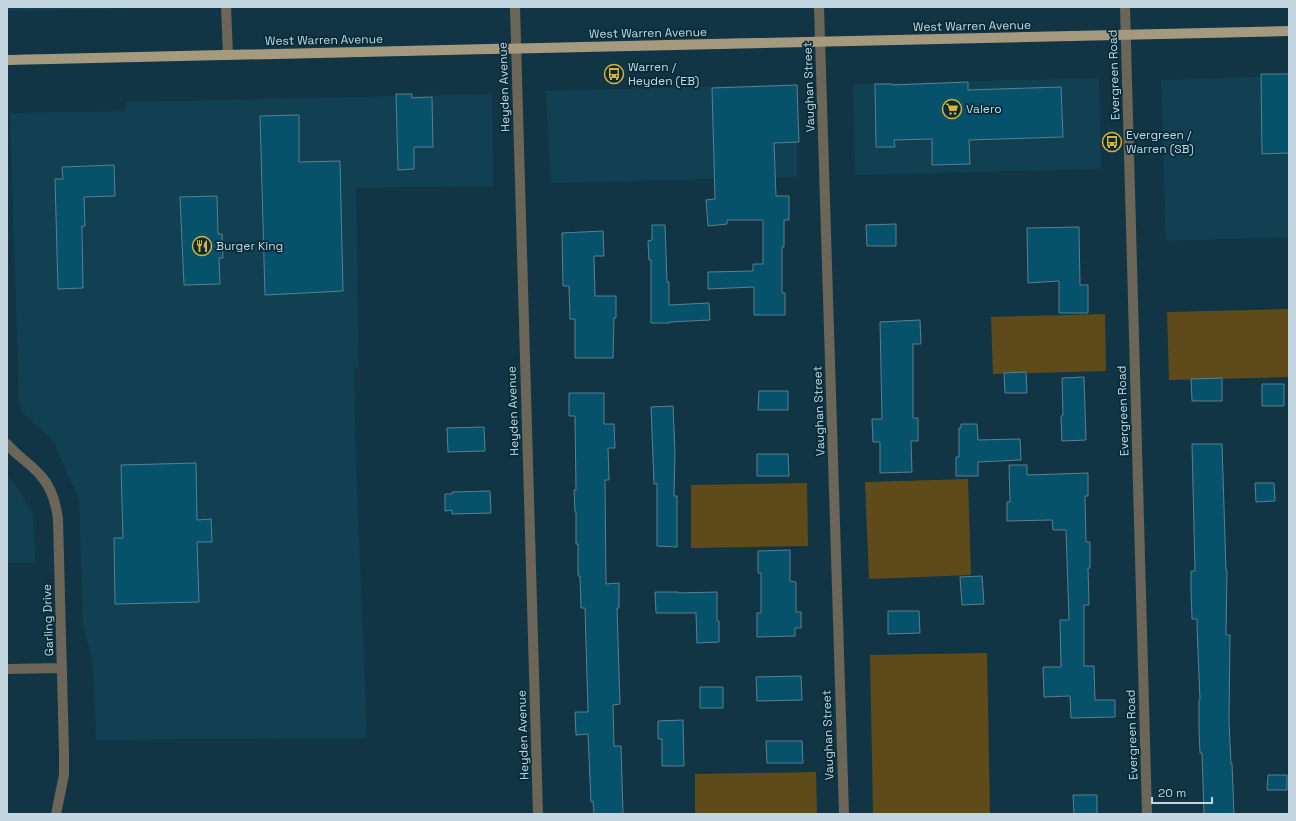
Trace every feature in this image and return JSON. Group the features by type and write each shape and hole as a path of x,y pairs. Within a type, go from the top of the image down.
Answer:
{"main road":[{"name":"West Warren Avenue","path":"7,60 1289,31"}],"street":[{"path":"226,7 228,55"},
{"name":"Heyden Avenue","path":"515,7 538,814"},
{"name":"Vaughan Street","path":"819,7 844,814"},
{"name":"Evergreen Road","path":"1125,7 1147,814"},
{"name":"Garling Drive","path":"7,444 42,476 56,503 58,519 64,753 64,775 56,814"},
{"path":"7,669 62,668"}],"shaded area":[{"path":"7,7 198,7 7,11"},
{"path":"1289,76 1289,237 1166,241 1161,80"},
{"path":"1099,78 1101,169 855,175 853,84"},
{"path":"797,84 797,177 551,183 546,91"},
{"path":"492,94 493,186 356,188 359,367 354,367 355,438 367,738 96,740 93,663 83,625 79,499 56,449 56,444 22,412 19,403 10,113 126,111 126,102"},
{"path":"1289,309 1289,377 1169,380 1167,312"},
{"path":"1105,314 1106,371 993,374 991,317"},
{"path":"7,477 15,484 33,514 35,563 7,563"},
{"path":"968,479 971,575 869,579 865,482"},
{"path":"807,483 808,546 691,548 691,485"},
{"path":"987,653 990,814 873,814 870,655"},
{"path":"816,772 817,814 695,814 695,774"}],"building":[{"path":"1261,74 1289,74 1289,153 1262,154"},
{"path":"968,82 968,90 1061,87 1063,137 969,140 970,164 932,165 932,139 894,140 895,147 876,147 875,84 892,85"},
{"path":"797,85 799,142 774,143 776,196 789,196 789,220 784,220 784,247 782,247 782,293 785,293 785,315 754,315 754,287 708,289 708,272 753,271 753,264 763,264 763,220 727,220 727,224 708,226 706,200 715,199 712,88"},
{"path":"396,94 412,94 412,98 432,97 433,147 414,147 414,169 398,170"},
{"path":"299,115 299,162 340,161 343,291 265,295 260,116"},
{"path":"114,165 115,196 84,197 85,226 82,226 83,288 58,289 55,179 63,179 62,167"},
{"name":"Burger King","path":"217,196 218,234 222,234 223,258 219,258 220,284 184,285 180,197"},
{"path":"896,224 896,246 867,246 866,225"},
{"path":"652,225 665,225 669,305 709,303 710,320 651,323 651,260 649,260 648,241 652,240"},
{"path":"1079,227 1080,285 1088,285 1088,313 1059,313 1059,281 1028,283 1027,228"},
{"path":"603,231 604,256 594,256 595,296 616,296 613,358 575,358 575,319 570,319 569,286 563,286 562,233"},
{"path":"920,320 921,344 913,344 913,418 918,418 918,441 911,441 912,472 880,473 880,442 873,442 872,419 882,419 880,322"},
{"path":"1026,372 1027,393 1005,393 1004,373"},
{"path":"1084,377 1086,440 1062,441 1062,378"},
{"path":"1222,378 1222,401 1192,401 1191,379"},
{"path":"1262,384 1284,384 1284,406 1262,406"},
{"path":"759,391 788,391 788,410 758,410"},
{"path":"569,393 604,393 604,424 614,424 615,448 608,448 609,480 605,480 606,584 619,583 619,608 617,608 620,704 613,705 614,746 621,746 623,814 594,814 593,801 591,802 588,734 576,735 575,712 588,712 585,608 581,608 580,576 578,576 578,544 576,544 574,490 576,490 575,416 569,416"},
{"path":"673,406 675,452 674,496 677,496 677,547 657,546 657,484 654,484 651,407"},
{"path":"961,424 977,424 978,440 1020,439 1021,460 978,462 978,476 956,476 956,457 959,457 959,428 961,428"},
{"path":"484,427 485,451 448,452 447,428"},
{"path":"1192,444 1222,444 1227,570 1226,635 1230,635 1229,721 1234,814 1204,814 1202,753 1200,753 1199,732 1200,700 1197,619 1192,619 1191,590 1191,571 1195,571"},
{"path":"757,454 788,454 789,476 757,476"},
{"path":"196,463 197,520 211,519 212,542 197,542 199,602 115,604 114,538 123,538 121,465"},
{"path":"1009,465 1027,465 1027,475 1088,473 1088,496 1085,496 1086,542 1090,542 1090,568 1088,568 1089,605 1084,605 1084,666 1094,666 1095,700 1115,700 1115,717 1071,718 1070,696 1044,697 1043,667 1061,667 1060,620 1069,620 1066,530 1053,530 1052,520 1007,521 1007,502 1010,502"},
{"path":"1255,483 1274,483 1275,501 1256,502"},
{"path":"490,491 491,513 452,514 452,510 445,511 445,494 452,494 452,492"},
{"path":"790,550 790,581 796,582 796,612 801,612 801,628 795,628 795,636 757,637 757,613 761,613 761,573 758,573 758,551"},
{"path":"982,576 984,604 962,605 960,577"},
{"path":"655,592 717,592 719,642 697,643 696,613 656,613"},
{"path":"888,611 919,611 920,633 888,634"},
{"path":"801,676 802,700 757,701 756,677"},
{"path":"700,687 723,687 723,708 700,708"},
{"path":"683,720 684,766 662,766 662,739 658,739 658,721"},
{"path":"766,741 802,741 803,763 767,763"},
{"path":"1268,775 1287,775 1287,790 1267,790"},
{"path":"1073,795 1097,795 1097,814 1074,814"}],"place":[{"name":"Warren / Heyden (EB)","path":"614,74"},
{"name":"Valero","path":"952,109"},
{"name":"Evergreen / Warren (SB)","path":"1112,142"},
{"name":"Burger King","path":"202,246"}]}
